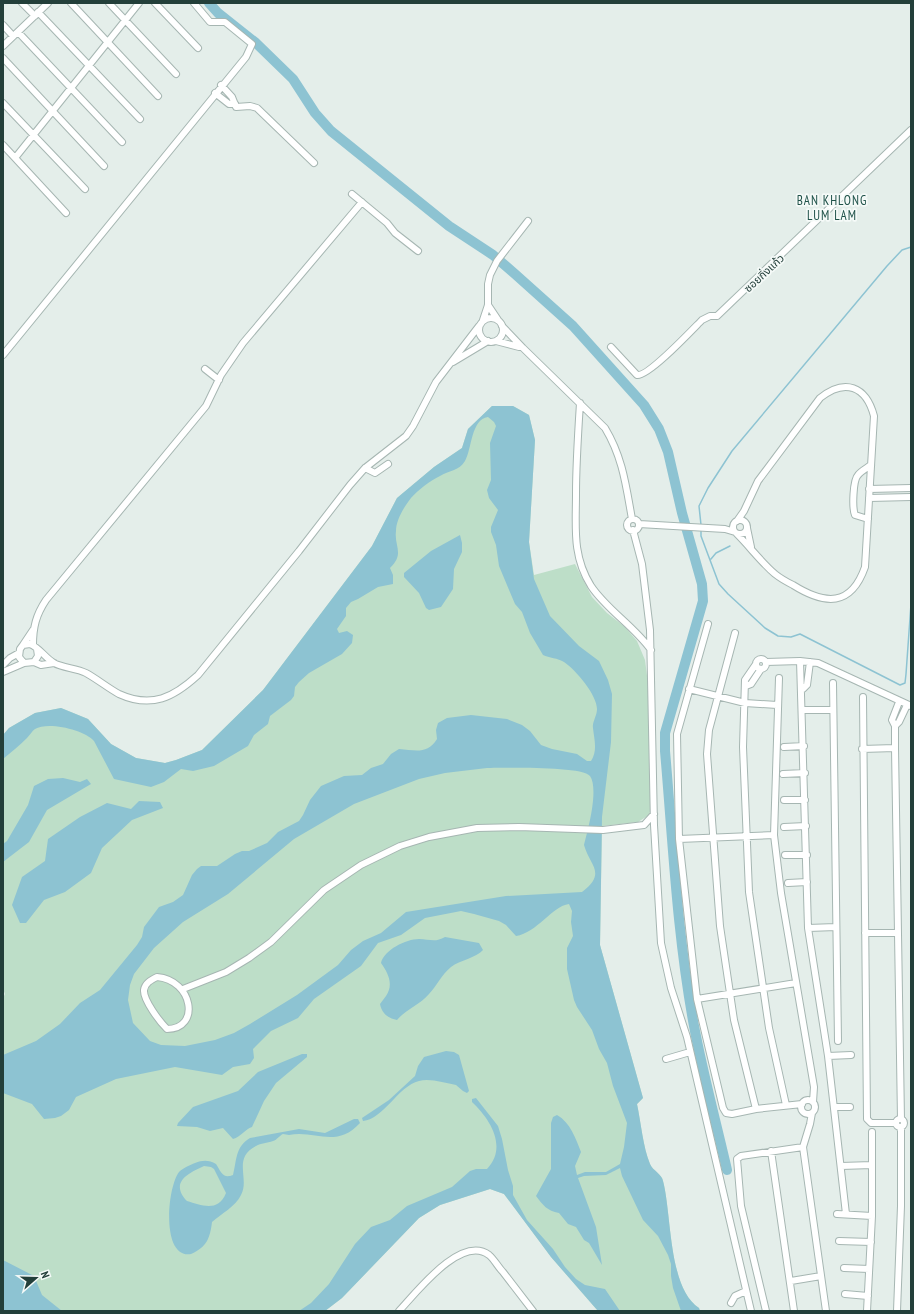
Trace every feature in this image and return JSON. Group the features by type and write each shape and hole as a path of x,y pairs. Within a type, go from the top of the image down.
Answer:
{"street":[{"path":"22,3 36,14 89,66 140,119"},
{"path":"3,46 48,3"},
{"path":"71,3 158,96"},
{"path":"109,3 176,74"},
{"path":"15,158 139,3"},
{"path":"155,3 198,48"},
{"path":"3,355 246,56 252,44 225,22 210,22 194,3"},
{"path":"3,25 15,34 71,88 122,142"},
{"path":"3,58 104,166"},
{"path":"221,85 232,97 235,104 239,108 250,106 257,108 314,163"},
{"path":"215,93 229,104 235,104"},
{"path":"3,103 85,190"},
{"name":"ซอยกิ่งแก้ว","path":"611,346 637,375 644,374 655,366 702,320 710,316 717,316 723,311 911,130"},
{"path":"3,145 66,213"},
{"path":"352,194 387,223 395,233 418,250"},
{"path":"3,665 18,653 33,630 37,615 46,600 206,406 226,367 244,343 362,202"},
{"path":"23,645 35,647 54,663 84,672 118,693 133,699 151,702 168,697 184,688 198,675 365,468 406,436 413,426 436,382 483,320 488,305 488,284 497,261 528,221"},
{"path":"488,305 502,326 523,348 606,428 615,443 622,464 632,519"},
{"path":"483,320 490,318 498,320"},
{"path":"479,326 481,337 488,341 511,343 523,348"},
{"path":"496,341 502,334 502,326"},
{"path":"449,364 488,341"},
{"path":"205,369 219,380"},
{"path":"839,387 856,388 867,397 872,407 874,416 869,489 865,567 860,582 854,590 844,596 832,599 820,598 808,594 776,575 736,533 733,527 749,501 758,481 820,398 829,391 839,387"},
{"path":"580,403 576,458 575,539 578,555 584,574 591,586 602,600 641,637 651,650"},
{"path":"365,468 375,473 388,464"},
{"path":"868,519 855,514 853,506 856,479 860,473 871,465"},
{"path":"869,489 911,488"},
{"path":"869,498 911,497"},
{"path":"749,501 747,527 751,549"},
{"path":"632,519 637,520 639,524 725,528 742,534 747,527"},
{"path":"632,519 628,520 627,525 629,529 633,530 642,564 651,650 654,814 661,943 669,980 690,1052 751,1311"},
{"path":"712,528 742,520 747,527"},
{"path":"633,530 637,528 639,524"},
{"path":"708,624 677,734 679,839 697,999 723,1108 726,1113 732,1114 756,1108 802,1104 807,1100 813,1102"},
{"path":"33,630 35,647 38,656 34,662"},
{"path":"735,634 707,738 712,838 720,926 739,1042 756,1108"},
{"path":"18,653 19,657 24,663"},
{"path":"786,1105 763,988 749,892 745,836 743,747 746,686 751,684 760,659 766,662 810,662 825,666 909,706 895,726"},
{"path":"800,661 805,773 808,928 828,1056 846,1214"},
{"path":"3,672 24,663 34,662 41,665 54,663"},
{"path":"802,689 807,685 810,662"},
{"path":"779,678 774,835 781,893 814,1087 813,1102 815,1108 812,1113 803,1147 826,1311"},
{"path":"833,683 838,1040"},
{"path":"689,689 745,703 778,705"},
{"path":"863,696 862,749 868,1121 871,1123 899,1123"},
{"path":"897,1311 901,1199 895,726 892,720 899,702"},
{"path":"803,710 833,710"},
{"path":"784,747 804,746"},
{"path":"862,749 895,748"},
{"path":"783,774 805,773"},
{"path":"784,800 805,800"},
{"path":"183,989 226,972 249,958 271,942 324,890 361,865 400,846 429,837 477,828 519,827 582,831 644,825 654,814"},
{"path":"644,825 655,833"},
{"path":"784,827 806,826"},
{"path":"679,839 774,835"},
{"path":"785,855 807,855"},
{"path":"788,883 807,882"},
{"path":"808,928 836,927"},
{"path":"865,933 897,933"},
{"path":"157,977 166,978 173,981 183,989 189,1008 185,1020 179,1027 167,1029 160,1021 150,1004 144,989 150,980 157,977"},
{"path":"697,999 796,983"},
{"path":"824,1033 838,1031"},
{"path":"666,1059 690,1052"},
{"path":"828,1056 851,1055"},
{"path":"802,1104 804,1112 812,1113"},
{"path":"834,1107 850,1107"},
{"path":"867,1311 872,1216 872,1132"},
{"path":"766,1311 742,1206 737,1162 741,1156 803,1147"},
{"path":"771,1151 791,1281 794,1311"},
{"path":"841,1166 872,1165"},
{"path":"837,1214 872,1216"},
{"path":"839,1241 870,1242"},
{"path":"399,1311 430,1276 462,1253 477,1250 490,1256 533,1311"},
{"path":"844,1268 869,1270"},
{"path":"791,1281 821,1276"},
{"path":"731,1303 736,1296 746,1290"},
{"path":"845,1294 868,1296"}],"green space":[{"path":"492,406 513,406 529,415 535,440 529,542 534,575 575,564 592,597 607,613 625,627 637,641 645,660 649,691 651,808 649,815 638,822 602,826 600,945 643,1098 637,1104 646,1150 651,1166 661,1176 663,1181 676,1268 689,1298 700,1311 598,1311 551,1257 504,1194 490,1189 440,1205 419,1218 342,1298 325,1311 3,1311 3,998 5,994 3,989 3,735 9,728 35,713 61,708 88,719 111,744 136,758 165,763 202,750 263,690 372,546 397,498 434,467 462,448 468,429"}],"water":[{"path":"492,406 513,406 529,415 535,440 529,542 534,579 550,616 579,646 599,661 608,680 612,694 611,742 602,817 600,945 643,1098 637,1104 646,1150 651,1166 661,1176 663,1181 676,1268 689,1298 700,1311 681,1311 673,1288 671,1264 668,1255 658,1236 643,1220 622,1176 620,1168 606,1175 584,1176 578,1178 596,1227 602,1265 589,1243 584,1240 576,1227 568,1224 559,1213 551,1211 536,1196 551,1169 551,1123 553,1117 557,1115 566,1122 577,1142 581,1152 575,1166 577,1175 585,1172 606,1172 620,1164 627,1123 613,1086 607,1063 599,1049 592,1030 574,1000 567,969 567,948 573,936 571,922 572,911 569,904 556,909 531,930 516,936 506,925 499,921 461,911 425,918 401,935 378,943 361,966 314,999 298,1018 271,1031 253,1049 254,1058 250,1064 233,1067 222,1075 175,1067 116,1079 76,1097 69,1110 61,1116 44,1119 32,1104 3,1093 3,1055 36,1041 60,1024 80,1003 100,990 137,945 142,937 144,927 159,907 173,902 183,895 192,875 197,869 201,866 217,866 235,854 242,851 249,851 267,843 278,832 299,821 310,800 321,786 344,776 362,775 371,768 383,764 391,754 399,749 425,749 433,744 437,739 436,730 438,723 447,718 471,715 507,719 522,725 530,731 541,745 552,749 577,754 587,761 591,761 595,749 593,726 597,709 594,697 585,683 569,666 562,661 543,655 530,633 522,612 515,604 499,566 496,545 491,532 491,527 498,510 489,498 487,490 491,480 490,443 496,426 488,417 482,419 478,423 463,464 457,469 432,480 411,498 403,509 396,527 398,554 390,568 393,575 393,584 378,587 351,602 346,608 346,616 337,629 339,633 347,631 353,635 352,643 342,654 309,673 299,682 295,687 294,696 291,700 270,716 268,724 254,735 248,746 214,766 193,771 181,769 164,782 151,787 114,779 94,741 83,733 57,726 48,726 35,729 24,741 3,759 3,735 9,728 35,713 61,708 88,719 111,744 136,758 165,763 202,750 263,690 372,546 397,498 434,467 462,448 468,429","holes":["487,768 558,769 584,773 590,776 592,782 593,800 584,845 595,869 595,874 594,880 582,892 506,896 406,912 381,933 363,941 351,950 338,965 297,995 234,1033 215,1040 185,1046 161,1045 150,1041 133,1023 128,1000 130,985 134,974 154,948 183,922 228,894 294,839 354,804 419,779 445,773"]},
{"path":"460,535 462,552 454,569 453,589 441,607 429,610 426,608 419,593 404,577 404,573 431,551"},
{"path":"63,778 80,782 87,779 91,784 47,810 29,842 3,862 3,844 7,841 28,805 34,786 48,779"},
{"path":"139,801 160,802 163,808 132,820 102,848 91,873 65,892 44,900 26,923 20,923 12,905 22,877 45,861 48,839 80,817 107,803 131,809"},
{"path":"445,937 479,943 483,950 480,953 451,967 444,973 432,991 425,998 397,1020 386,1015 380,1004 390,987 388,975 381,963 386,954 396,946 414,939 435,940"},
{"path":"446,1051 454,1052 459,1055 469,1091 467,1093 456,1085 433,1080 419,1081 404,1089 378,1115 363,1121 362,1118 389,1100 415,1076 418,1066 424,1057"},
{"path":"302,1054 307,1054 307,1057 276,1083 264,1101 252,1127 247,1129 238,1137 233,1139 223,1128 210,1131 197,1127 177,1126 193,1107 238,1091 258,1072"},
{"path":"476,1098 498,1126 513,1186 513,1195 527,1220 553,1249 565,1267 576,1279 585,1285 605,1289 620,1311 598,1311 551,1257 504,1194 490,1189 440,1205 419,1218 342,1298 325,1311 299,1311 311,1303 329,1284 355,1244 371,1227 390,1220 407,1206 452,1187 470,1171 476,1169 487,1169 493,1161 496,1152 496,1143 490,1125 472,1102 472,1099"},
{"path":"354,1119 358,1119 360,1123 351,1131 334,1137 283,1134 274,1140 256,1146 245,1156 243,1163 244,1182 239,1199 212,1222 209,1237 204,1245 191,1254 181,1253 175,1246 169,1221 172,1192 179,1172 195,1163 208,1161 216,1164 221,1172 227,1176 230,1176 233,1175 239,1150 250,1138 299,1129 325,1133","holes":["204,1166 214,1169 226,1193 223,1199 218,1203 209,1206 203,1206 187,1201 180,1188 183,1179 187,1175"]},
{"path":"3,1260 34,1276 42,1295 62,1311 3,1311"}],"waterway":[{"path":"209,3 218,13 256,43 293,79 315,113 331,131 449,226 493,255 573,326 644,405 659,429 668,452 682,513 702,584 703,601 665,733 665,751 679,923 688,992 701,1062 727,1170"},
{"path":"701,525 699,506 708,488 732,451 887,266 902,250 911,247"},
{"path":"701,529 701,536 719,584 765,628 778,636 791,637 800,634 900,685 905,683 911,604"},
{"path":"711,559 716,553 730,546"}],"district":[{"name":"BAN KHLONG LUM LAM","path":"832,208"}]}
